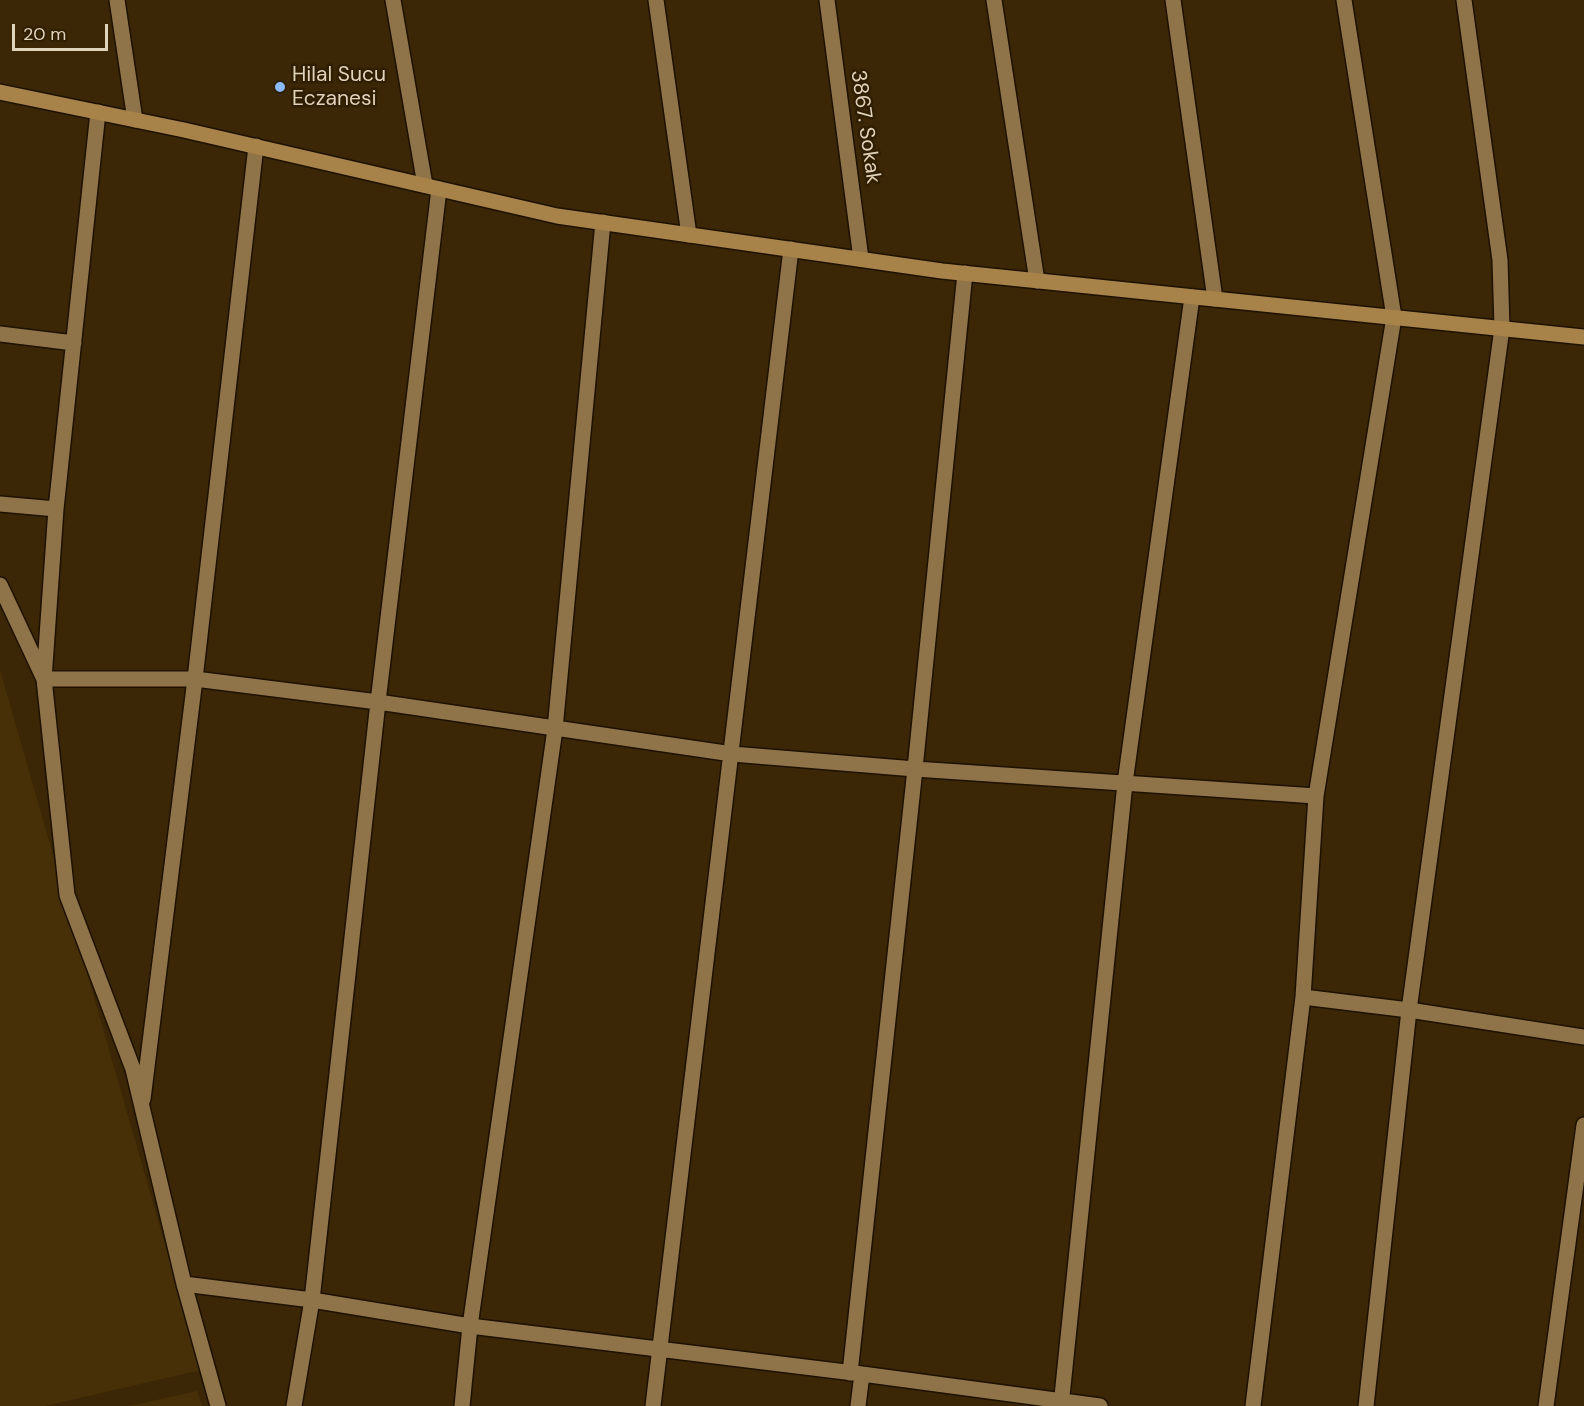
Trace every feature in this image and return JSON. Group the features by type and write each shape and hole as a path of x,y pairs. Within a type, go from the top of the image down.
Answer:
{"main road":[{"path":"0,92 256,146 557,216 965,273 1584,337"}],"street":[{"path":"117,0 135,120"},
{"path":"294,1406 312,1300 432,187 393,0"},
{"path":"656,0 688,235"},
{"name":"3867. Sokak","path":"826,0 861,260"},
{"path":"994,0 1037,281"},
{"path":"1173,0 1215,299"},
{"path":"1253,1406 1303,997 1316,796 1394,317 1344,0"},
{"path":"1366,1406 1409,1010 1502,328 1500,260 1464,0"},
{"path":"98,112 56,509 44,679 67,896 133,1069 184,1284 218,1406"},
{"path":"142,1108 195,679 256,146"},
{"path":"462,1406 470,1326 555,729 603,222"},
{"path":"653,1406 791,249"},
{"path":"858,1406 856,1373 965,273"},
{"path":"1061,1403 1125,783 1192,297"},
{"path":"0,334 74,343"},
{"path":"0,504 56,509"},
{"path":"0,585 44,679"},
{"path":"44,679 195,679 378,702 732,754 915,769 1316,796"},
{"path":"1303,997 1409,1010 1584,1037"},
{"path":"1546,1406 1584,1125"},
{"path":"184,1284 312,1300 470,1326 856,1373 1061,1403 1100,1406"}],"shaded area":[{"path":"0,670 201,1370 45,1406 0,1406"},
{"path":"197,1391 202,1406 129,1406"}],"place":[{"name":"Hilal Sucu Eczanesi","path":"280,87"}]}
